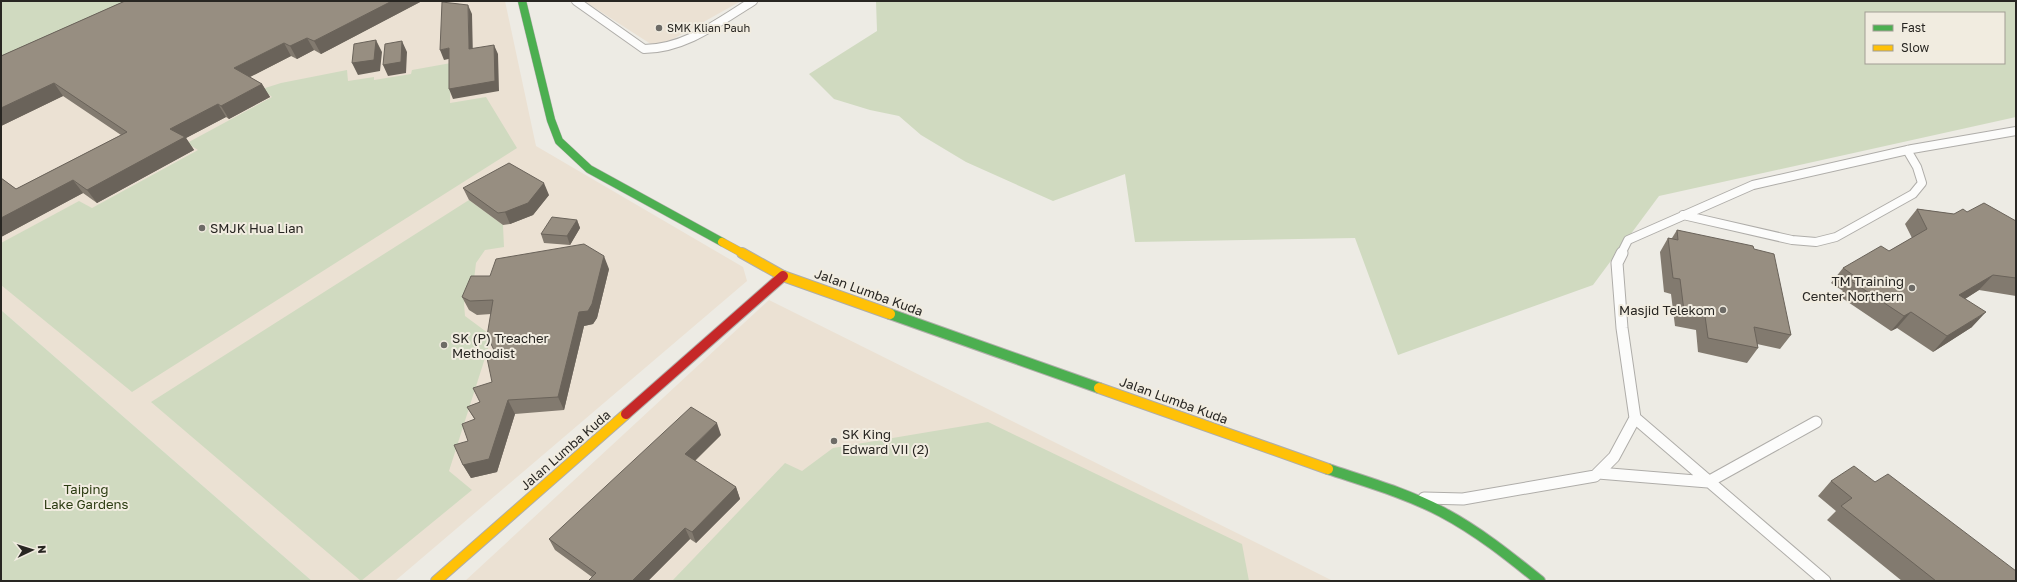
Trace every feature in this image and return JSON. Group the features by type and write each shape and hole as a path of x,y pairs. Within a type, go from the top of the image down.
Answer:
{"street":[{"name":"Jalan Lumba Kuda","path":"522,1 551,120 559,141 570,154 589,169 783,276 1408,497 1442,512 1490,541 1540,581"},
{"name":"Jalan Lumba Kuda","path":"436,581 783,276"}],"lane":[{"path":"576,1 644,49 654,50 683,42 753,1"},
{"path":"1408,497 1463,499 1534,488 1595,476 1614,458 1634,418 1622,328 1617,263 1628,240 1753,185 1907,150 2016,131"},
{"path":"1683,215 1792,240 1816,242 1836,237 1913,194 1922,183 1917,167 1907,150"},
{"path":"1634,418 1825,581"},
{"path":"1598,473 1708,482 1816,422"}],"shaded area":[{"path":"154,1 505,1 536,146 743,267 747,281 395,581 312,581 1,310 1,69"},
{"name":"SMK Klian Pauh","path":"584,1 741,1 657,48"},
{"name":"SK King Edward VII (2)","path":"769,300 1333,581 465,581"}],"green space":[{"path":"1,1 154,1 1,69"},
{"path":"876,1 2016,1 2016,117 1659,196 1593,285 1398,355 1355,238 1135,242 1125,174 1053,201 966,162 921,135 899,116 870,110 834,99 809,74 877,31"},
{"path":"451,63 450,103 486,97 517,148 132,392 1,285 1,243 79,201 92,208 198,150 187,143 272,97 262,89 281,83 347,70 348,81 374,77 374,80 411,74 412,70"},
{"path":"469,200 503,225 504,247 485,250 476,263 473,288 464,303 465,316 492,336 449,471 472,490 361,581 151,402"},
{"name":"Taiping Lake Gardens","path":"1,310 312,581 1,581"},
{"path":"988,422 1242,544 1249,581 672,581 785,463 802,471 833,448"}],"building":[{"path":"125,1 392,1 314,41 307,38 290,46 284,43 234,68 262,84 221,106 218,104 170,129 185,137 87,190 73,180 1,218 1,178 16,189 127,132 54,83 1,108 1,56"},
{"path":"442,2 468,5 469,49 494,45 495,81 449,89 449,48 440,50"},
{"path":"376,40 374,60 352,63 354,44"},
{"path":"402,41 401,62 383,65 385,44"},
{"path":"509,163 544,183 528,203 505,212 498,213 463,188"},
{"path":"1984,203 2016,221 2016,278 1993,275 1959,295 1986,312 1947,336 1911,312 1904,316 1851,281 1857,278 1843,268 1881,246 1889,251 1927,229 1917,209 1954,214 1963,209 1967,212"},
{"path":"552,217 577,220 567,236 541,234"},
{"name":"Masjid Telekom","path":"1677,230 1753,246 1754,249 1774,254 1791,335 1754,327 1758,348 1708,338 1705,316 1684,311 1680,279 1673,278 1668,238 1678,240"},
{"path":"584,244 604,256 592,304 588,311 579,312 558,397 508,400 489,459 463,465 454,445 468,441 462,424 475,419 467,407 480,402 473,388 492,382 487,358 496,354 487,336 493,300 470,301 462,297 471,276 490,276 496,259"},
{"path":"691,407 717,423 685,454 736,487 692,532 685,528 632,581 588,581 596,573 549,539"},
{"path":"1854,466 1875,482 1888,474 2016,571 2016,581 1936,581 1841,506 1852,498 1831,481"}],"traffic: fast":[{"path":"522,1 551,120 559,141 589,169 722,242"},
{"path":"890,314 1099,388"},
{"path":"1328,469 1400,493 1442,512 1481,536 1540,581"}],"traffic: slow":[{"path":"722,242 783,276 890,314"},
{"path":"1099,388 1328,469"},
{"path":"436,581 626,414"}],"traffic: jam":[{"path":"626,414 783,276"}],"place":[{"name":"SMK Klian Pauh","path":"659,28"},
{"name":"SMJK Hua Lian","path":"202,228"},
{"name":"TM Training Center Northern","path":"1912,288"},
{"name":"Masjid Telekom","path":"1723,310"},
{"name":"SK (P) Treacher Methodist","path":"444,345"},
{"name":"SK King Edward VII (2)","path":"834,441"}]}
